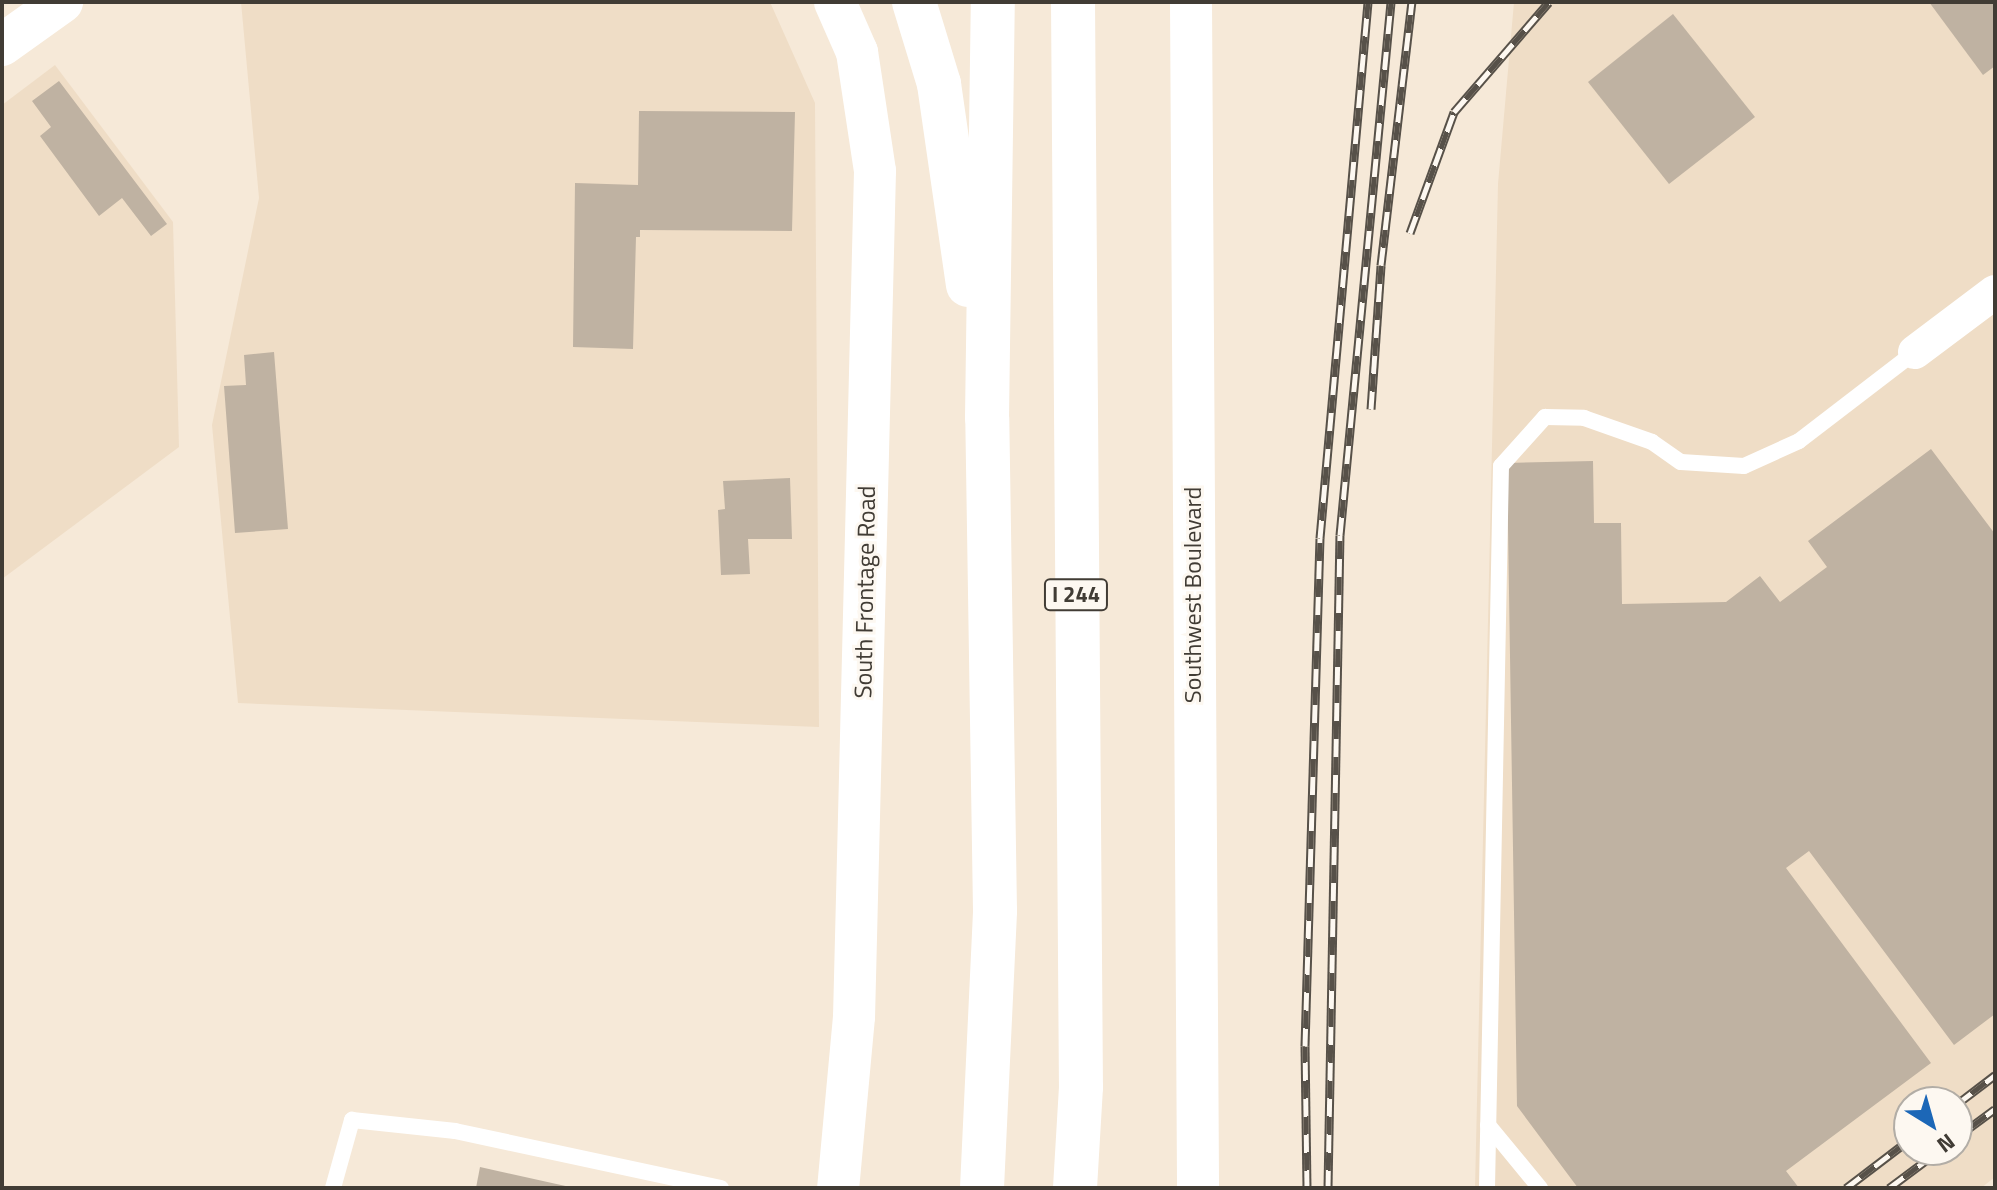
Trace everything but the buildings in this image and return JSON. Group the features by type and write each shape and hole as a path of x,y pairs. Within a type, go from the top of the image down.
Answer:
{"highway":[{"path":"914,2 939,84 987,418"},
{"path":"982,1188 995,911 987,418 993,2"},
{"name":"I 244","path":"1073,2 1081,1071 1075,1188"}],"street":[{"path":"2,45 62,2"},
{"name":"South Frontage Road","path":"835,2 857,52 875,171 854,1017 838,1188"},
{"name":"Southwest Boulevard","path":"1191,2 1198,1188"},
{"path":"1915,352 1995,292"}],"lane":[{"path":"1487,1188 1501,466 1545,417 1584,418 1652,442 1681,462 1744,466 1799,441 1915,352"},
{"path":"333,1188 352,1120 455,1131 716,1188"},
{"path":"1488,1125 1540,1188"}],"shaded area":[{"path":"241,2 770,2 815,103 819,727 238,703 212,425 259,198"},
{"path":"1514,2 1995,2 1995,1177 1981,1188 1475,1188 1498,184"},
{"path":"55,65 173,222 179,447 2,579 2,105"}],"railway":[{"path":"1307,1188 1305,1046 1320,538 1368,2"},
{"path":"1328,1188 1340,535 1391,2"},
{"path":"1371,409 1381,265 1412,2"},
{"path":"1410,233 1454,112 1549,2"},
{"path":"1973,1092 1995,1075"},
{"path":"1973,1125 1995,1109"},
{"path":"1846,1188 1893,1152"},
{"path":"1889,1188 1919,1166"}]}
